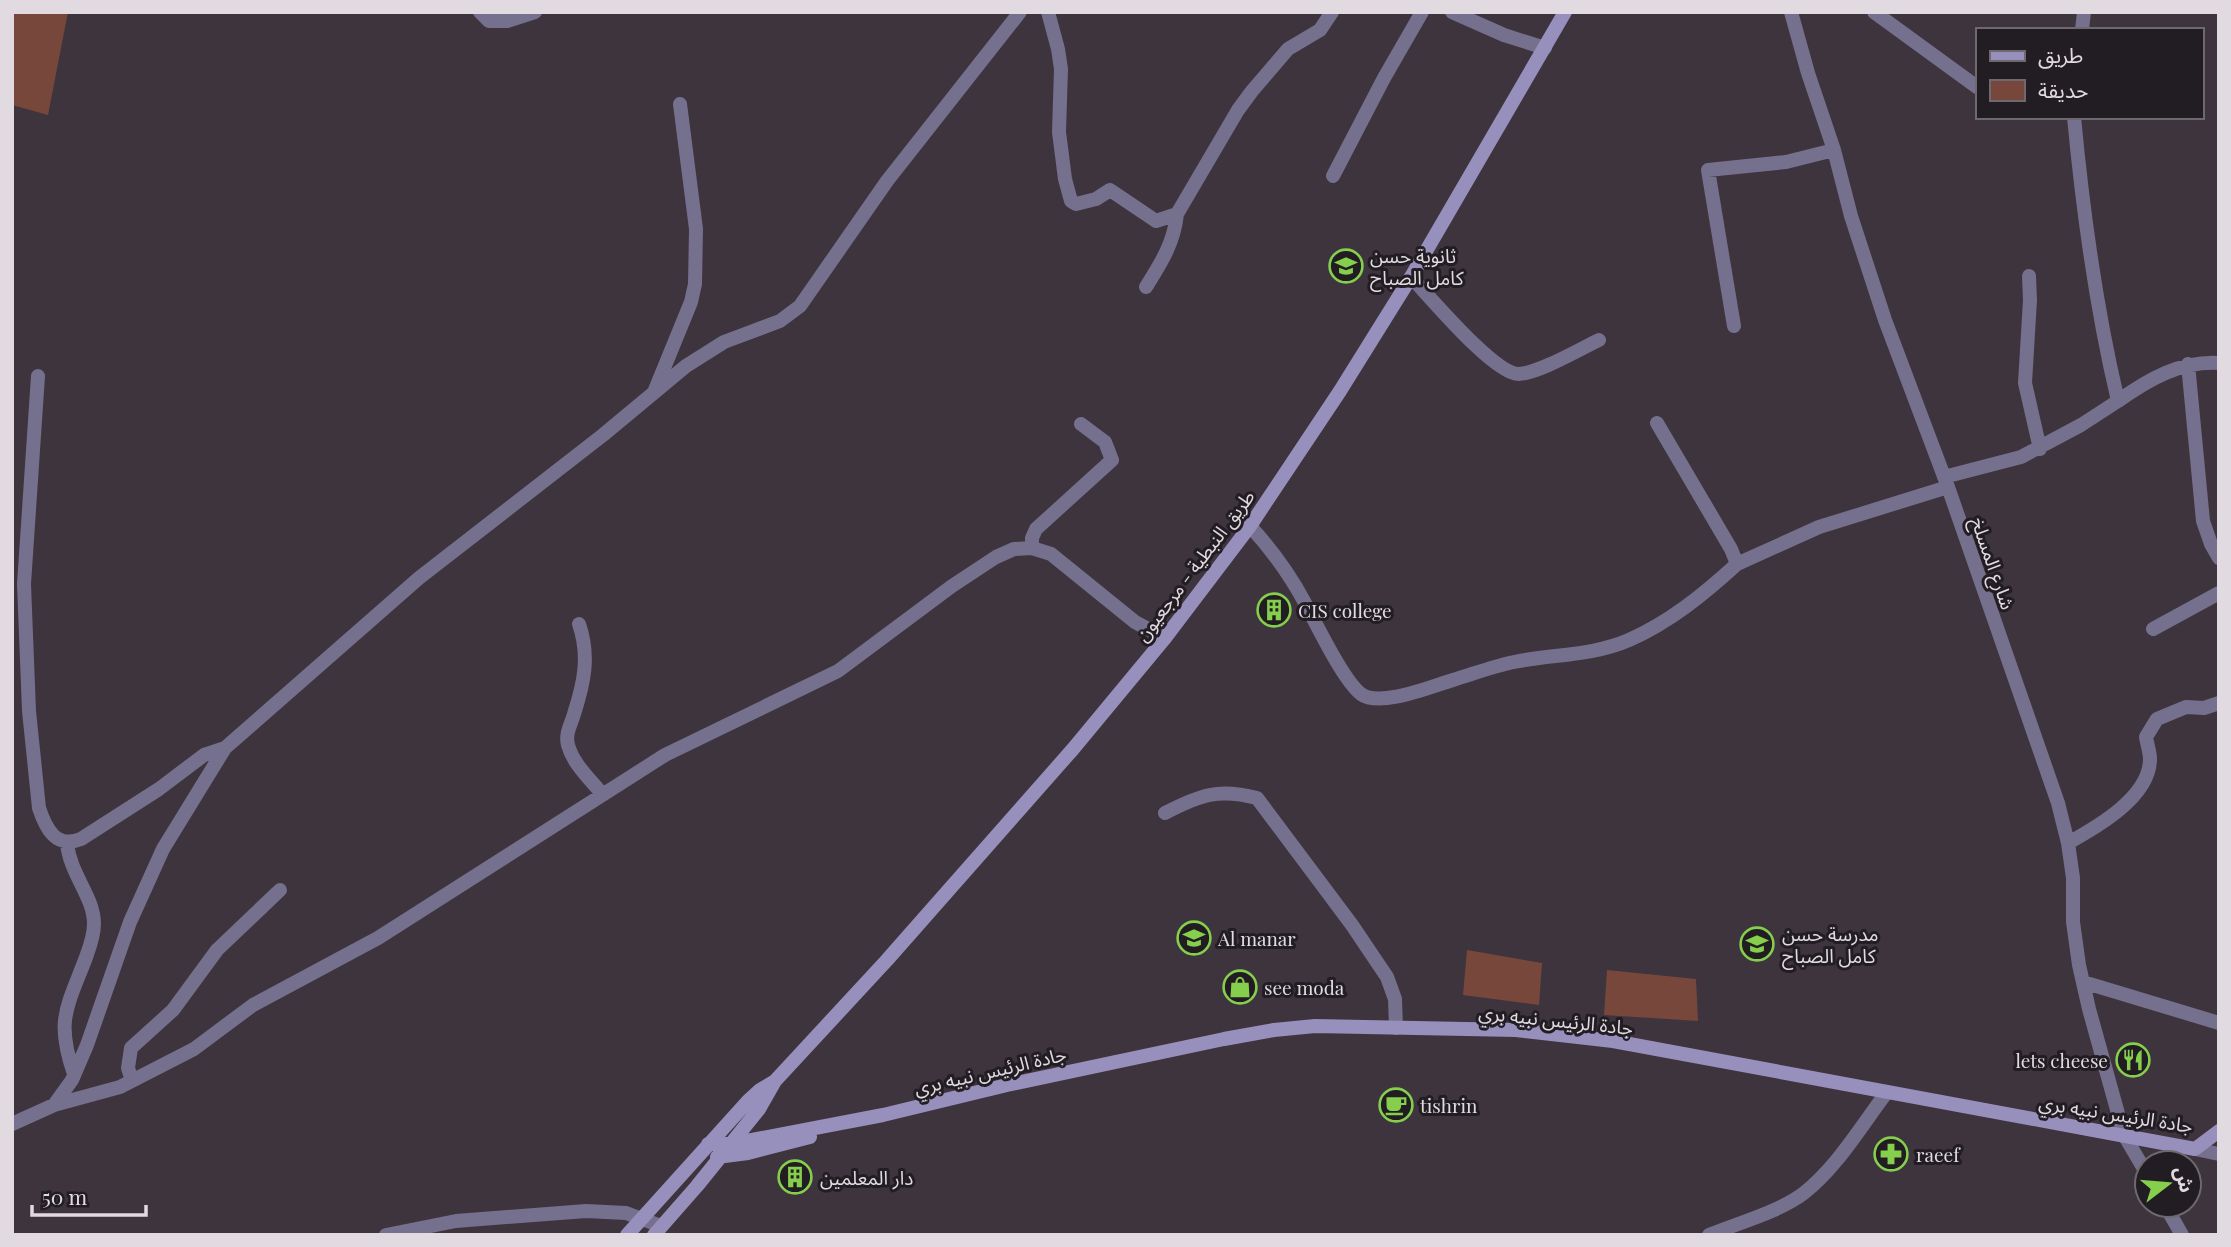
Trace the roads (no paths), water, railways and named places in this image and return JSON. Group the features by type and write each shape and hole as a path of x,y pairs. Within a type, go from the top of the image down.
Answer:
{"main road":[{"name":"طريق النبطية - مرجعيون","path":"657,1231 759,1110 775,1082 887,960 1073,749 1165,638 1250,526 1340,391 1411,277 1565,12"},
{"name":"جادة الرئيس نبيه بري","path":"708,1144 731,1144 818,1125 843,1123 1020,1082 1236,1037 1315,1026 1516,1030 1613,1041 2194,1149 2219,1131"},
{"name":"طريق النبطية - مرجعيون","path":"627,1235 754,1095 775,1082"},
{"name":"جادة الرئيس نبيه بري","path":"696,1156 720,1157 769,1148 828,1131 843,1123"}],"street":[{"path":"480,12 489,21 507,21 536,12"},
{"path":"54,1105 74,1074 87,1045 130,922 157,862 191,800 225,748 419,578 603,435 703,353 780,321 800,306 887,181 1020,12"},
{"path":"1048,12 1058,49 1059,132 1070,201 1076,204 1110,190 1156,221 1177,214"},
{"path":"1146,287 1165,257 1174,234 1177,214 1238,110 1288,49 1320,30 1332,12"},
{"path":"1333,176 1422,12"},
{"path":"1452,12 1504,35 1545,48"},
{"name":"شارع المسلخ","path":"1791,12 1885,320 1946,482 2043,758 2068,843 2073,878 2073,922 2083,982 2124,1135 2133,1150"},
{"path":"1874,12 1976,86"},
{"path":"655,392 691,302 695,284 695,229 680,104"},
{"path":"2074,119 2089,251 2104,341 2118,401"},
{"path":"1734,326 1708,170 1786,163 1834,149"},
{"path":"2029,276 2025,383 2040,449"},
{"path":"1411,277 1485,354 1503,369 1518,374 1536,370 1599,340"},
{"path":"1250,526 1270,547 1287,572 1348,677 1361,694 1373,699 1385,698 1514,662 1606,649 1630,639 1688,606 1737,564 1819,527 2040,449 2169,370 2188,365 2219,363"},
{"path":"2188,365 2203,521 2210,544 2219,558"},
{"path":"38,376 24,584 29,712 39,808 51,834 58,841 67,844 81,839 159,789 204,755 225,748"},
{"path":"1032,548 1036,529 1112,460 1105,442 1080,424"},
{"path":"1657,424 1725,538 1737,564"},
{"path":"12,1124 54,1105 120,1087 194,1049 253,1005 379,937 665,755 838,671 952,586 996,557 1014,549 1032,548 1051,554 1135,622 1165,638"},
{"path":"2153,629 2219,593"},
{"path":"579,624 584,640 586,665 582,688 567,735 572,756 602,794"},
{"path":"2068,843 2097,827 2127,803 2139,788 2150,760 2146,737 2157,719 2186,707 2204,708 2219,703"},
{"path":"1165,813 1210,793 1234,792 1257,798 1352,925 1387,977 1395,999 1396,1028"},
{"path":"67,844 73,872 92,907 94,928 69,999 63,1025 67,1054 74,1074"},
{"path":"132,1081 128,1068 131,1048 173,1010 218,950 280,890"},
{"path":"2083,982 2219,1023"},
{"path":"1709,1235 1802,1195 1826,1172 1887,1092"},
{"path":"386,1235 456,1222 586,1211 612,1211 641,1217 657,1231"},
{"path":"2173,1219 2182,1235"}],"place":[{"name":"ثانوية حسن كامل الصباح","path":"1346,266"},
{"name":"CIS college","path":"1274,610"},
{"name":"Al manar","path":"1194,938"},
{"name":"مدرسة حسن كامل الصباح","path":"1757,944"},
{"name":"see moda","path":"1240,987"},
{"name":"lets cheese","path":"2133,1060"},
{"name":"tishrin","path":"1396,1105"},
{"name":"raeef","path":"1891,1154"},
{"name":"دار المعلمين","path":"795,1177"}]}
